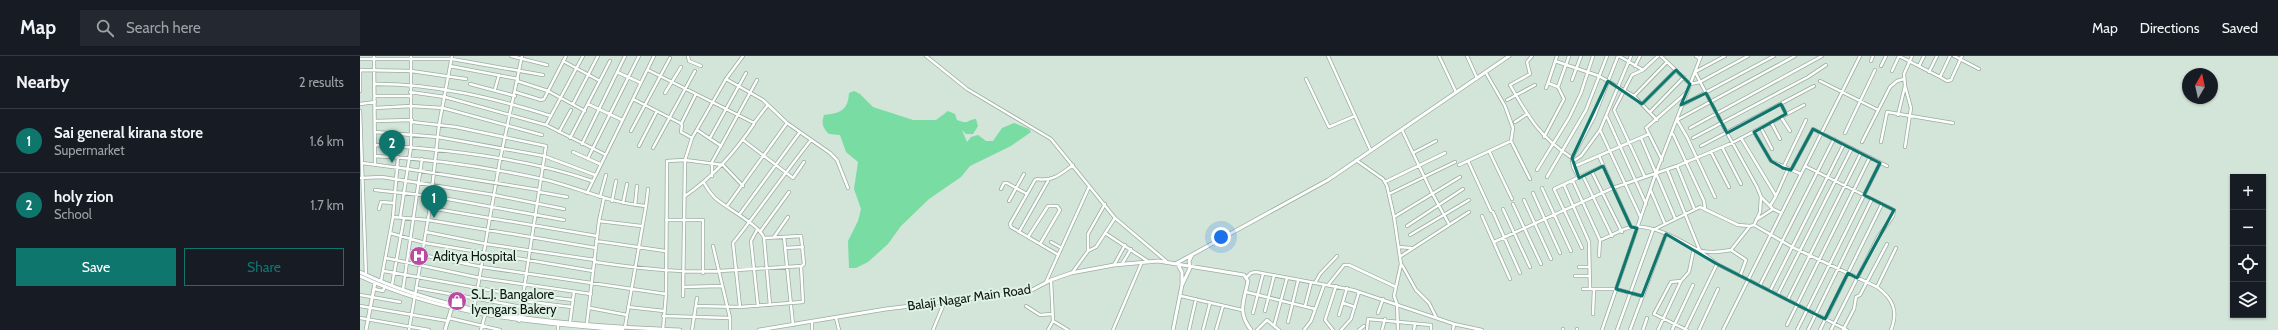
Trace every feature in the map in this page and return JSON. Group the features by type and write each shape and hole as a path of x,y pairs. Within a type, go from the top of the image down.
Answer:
{"street":[{"path":"511,56 547,65"},
{"path":"515,92 541,100 544,99 566,56"},
{"path":"546,125 583,56"},
{"path":"573,104 598,56"},
{"path":"582,144 625,56"},
{"path":"588,158 639,56"},
{"path":"587,193 604,154 654,56"},
{"path":"688,56 689,61 701,66"},
{"path":"683,296 685,160 692,138 726,79 743,56"},
{"path":"926,56 968,89 1051,139 1115,218 1166,261"},
{"path":"1328,56 1370,149"},
{"path":"1439,56 1456,92"},
{"path":"1467,56 1477,79"},
{"path":"1173,330 1182,285 1182,272 1177,263 1291,202 1356,160 1370,149 1402,130 1509,56"},
{"path":"1532,56 1527,62 1530,74 1510,85 1527,114 1544,137 1572,158"},
{"path":"1546,88 1557,56"},
{"path":"1558,87 1569,56"},
{"path":"1572,80 1581,56"},
{"path":"1537,170 1569,118 1581,93 1593,56"},
{"path":"1547,177 1586,110 1607,56"},
{"path":"1579,178 1573,167 1572,158 1594,117 1619,56 1643,70"},
{"path":"1572,162 1581,156 1600,130 1607,117 1617,88 1631,56"},
{"path":"1635,66 1640,56"},
{"path":"1645,177 1614,110 1632,75 1643,70 1658,56"},
{"path":"1661,56 1690,84"},
{"path":"1602,330 1656,173 1696,72 1701,57 1696,56"},
{"path":"1696,72 1725,56"},
{"path":"1690,84 1700,82 1748,56"},
{"path":"1683,104 1774,56"},
{"path":"1677,120 1795,56"},
{"path":"1690,128 1822,56"},
{"path":"1723,330 1860,56"},
{"path":"1870,61 1873,56"},
{"path":"1881,66 1886,56"},
{"path":"1892,71 1899,56 1949,81 1962,56"},
{"path":"1905,147 1911,102 1904,79 1912,56"},
{"path":"1919,66 1924,56"},
{"path":"1929,72 1937,56"},
{"path":"1940,77 1950,56"},
{"path":"1954,56 1979,69"},
{"path":"374,57 376,84 375,164"},
{"path":"360,59 374,57 452,57 543,75"},
{"path":"400,218 407,182 411,147 411,57"},
{"path":"409,330 425,243 439,125 452,57"},
{"path":"474,309 504,138 513,104 522,58"},
{"path":"631,131 670,58"},
{"path":"563,61 600,81"},
{"path":"1555,61 1599,76 1617,88 1634,96 1657,120"},
{"path":"570,138 610,62"},
{"path":"1634,96 1667,62"},
{"path":"1693,138 1808,77 1826,65"},
{"path":"450,66 518,80 548,91 585,111"},
{"path":"665,93 681,67"},
{"path":"360,92 360,70 375,69 411,71 466,79"},
{"path":"648,70 754,124"},
{"path":"1642,104 1676,70"},
{"path":"1845,133 1875,70"},
{"path":"653,148 695,71"},
{"path":"617,72 641,84"},
{"path":"1696,72 1761,197 1773,209 1782,213"},
{"path":"710,138 746,73"},
{"path":"1486,73 1514,128 1512,141 1530,179"},
{"path":"495,89 499,75"},
{"path":"1650,112 1684,77"},
{"path":"726,79 763,100 767,106 787,123 836,160 848,188"},
{"path":"1306,79 1329,127 1355,116"},
{"path":"1862,142 1892,84 1904,79"},
{"path":"712,176 712,162 757,80"},
{"path":"1820,81 1841,93 1878,110"},
{"path":"1544,137 1564,102 1564,96 1558,87 1548,83"},
{"path":"376,84 411,84 446,89 513,104 551,116"},
{"path":"470,84 495,89 514,96"},
{"path":"1507,100 1535,85"},
{"path":"1701,146 1814,86"},
{"path":"1898,114 1905,86"},
{"path":"410,92 445,97 546,125 604,154"},
{"path":"1662,161 1646,128 1657,120 1687,92"},
{"path":"692,138 680,132 681,124 696,94"},
{"path":"376,96 410,96"},
{"path":"633,99 681,124"},
{"path":"360,104 375,102"},
{"path":"588,104 622,120"},
{"path":"1781,104 1786,114"},
{"path":"1494,242 1613,188 1677,166 1732,143 1804,105"},
{"path":"375,108 411,106 442,108 507,127 542,135"},
{"path":"684,197 704,183 723,165 767,106"},
{"path":"360,110 362,163 361,178 366,275"},
{"path":"559,132 571,110"},
{"path":"639,146 657,111"},
{"path":"1881,142 1887,112 1953,123"},
{"path":"1515,122 1527,114"},
{"path":"1607,117 1646,204"},
{"path":"1781,117 1790,131"},
{"path":"1677,120 1697,157 1715,197"},
{"path":"1783,168 1806,120"},
{"path":"375,121 412,121 546,146 534,215 520,319"},
{"path":"1771,122 1780,139"},
{"path":"727,206 743,186 787,123"},
{"path":"1761,128 1772,149"},
{"path":"1770,206 1810,130 1813,129 1822,132 1887,166"},
{"path":"697,130 721,146"},
{"path":"1402,130 1432,193 1450,224"},
{"path":"1600,130 1608,151 1641,218"},
{"path":"376,132 438,137 544,156 595,175"},
{"path":"738,215 800,132"},
{"path":"1754,132 1771,161 1783,168 1801,174"},
{"path":"1573,167 1649,134"},
{"path":"1672,134 1704,201 1705,209"},
{"path":"1641,138 1676,218"},
{"path":"1741,138 1776,196"},
{"path":"1760,286 1834,139"},
{"path":"743,140 793,178 804,162"},
{"path":"740,307 733,243 785,172 811,140"},
{"path":"1413,153 1436,141"},
{"path":"1459,165 1512,141"},
{"path":"1770,291 1826,176 1844,144"},
{"path":"375,145 437,149 543,167 592,181"},
{"path":"1722,147 1741,184"},
{"path":"1778,294 1852,148"},
{"path":"1489,151 1512,199"},
{"path":"573,152 600,164"},
{"path":"1711,152 1729,187"},
{"path":"1385,182 1418,164 1445,153"},
{"path":"1788,299 1811,256 1861,153"},
{"path":"375,156 422,159 498,171 541,179 612,201 646,206"},
{"path":"1599,156 1631,227"},
{"path":"381,281 393,217 398,157"},
{"path":"1787,325 1870,157"},
{"path":"403,289 418,195 422,159"},
{"path":"663,330 666,294 665,251 667,161 685,160 712,162 723,165 743,186"},
{"path":"1356,160 1385,182 1389,194 1401,256 1401,264 1394,296 1398,304 1398,330"},
{"path":"1468,161 1520,273"},
{"path":"1389,194 1455,162"},
{"path":"362,163 496,183 567,197"},
{"path":"1796,330 1880,163"},
{"path":"1057,254 1019,232 1010,224 1037,178 1048,180 1059,176 1073,166"},
{"path":"1582,248 1554,189 1603,166"},
{"path":"1677,166 1694,208"},
{"path":"1805,166 1894,210 1894,214 1878,237 1831,330"},
{"path":"1667,169 1700,251"},
{"path":"1592,172 1622,232"},
{"path":"1009,201 1024,174"},
{"path":"600,197 606,175"},
{"path":"1394,217 1460,176"},
{"path":"1583,176 1612,236"},
{"path":"361,178 395,179 494,195 564,209"},
{"path":"1019,232 1048,180"},
{"path":"612,201 616,181"},
{"path":"1573,181 1600,240 1599,256"},
{"path":"704,183 715,198 759,231 764,238 770,305"},
{"path":"1001,189 1005,183 1027,194"},
{"path":"623,203 627,184"},
{"path":"1564,185 1589,242 1588,263 1590,267 1590,289"},
{"path":"635,205 638,186"},
{"path":"1046,283 1060,247 1089,186"},
{"path":"1407,226 1463,188"},
{"path":"1542,188 1571,251"},
{"path":"624,328 632,289 648,189"},
{"path":"375,190 431,196 564,220"},
{"path":"1651,190 1665,224"},
{"path":"758,306 751,241 789,192"},
{"path":"1533,193 1560,254"},
{"path":"1754,225 1760,212 1761,197"},
{"path":"587,323 592,294 596,241 604,198"},
{"path":"1808,330 1872,199"},
{"path":"1410,235 1469,200"},
{"path":"1524,200 1551,259"},
{"path":"379,209 381,202 394,203"},
{"path":"1088,251 1088,234 1105,204"},
{"path":"1513,204 1542,264"},
{"path":"1820,330 1882,204"},
{"path":"1028,237 1048,206 1057,206 1060,210 1040,244"},
{"path":"430,208 533,227 597,236"},
{"path":"1616,330 1653,230 1694,208 1705,209 1738,225 1754,225 1770,236 1877,287 1888,295 1892,301 1894,319 1890,330"},
{"path":"1503,209 1530,267"},
{"path":"1756,220 1773,209"},
{"path":"1401,256 1469,212"},
{"path":"1482,216 1510,279"},
{"path":"393,217 428,220 596,248"},
{"path":"774,238 788,217"},
{"path":"392,285 404,218"},
{"path":"1071,273 1088,251 1095,249 1115,218"},
{"path":"666,220 703,220 702,273"},
{"path":"599,221 641,226"},
{"path":"1731,250 1750,226"},
{"path":"1600,240 1631,227 1653,230 1666,234 1700,251 1717,264 1845,329 1854,309 1856,297 1860,295 1887,244"},
{"path":"426,232 486,244 666,272 702,273 754,270 787,268 804,264 801,236 764,238"},
{"path":"390,233 425,243 528,262 593,272"},
{"path":"1105,233 1149,262"},
{"path":"1630,330 1666,234"},
{"path":"784,237 792,325"},
{"path":"596,241 665,251"},
{"path":"1051,242 1060,247"},
{"path":"1114,265 1125,245"},
{"path":"712,246 717,272 730,318 730,330"},
{"path":"785,248 803,247"},
{"path":"1399,247 1412,248"},
{"path":"1658,330 1682,281 1689,272 1694,248"},
{"path":"1877,287 1896,248"},
{"path":"1122,264 1130,249"},
{"path":"1700,251 1731,250 1746,260 1740,276"},
{"path":"422,255 482,267 666,294"},
{"path":"1182,285 1190,268 1189,264 1192,255"},
{"path":"1315,283 1320,274 1336,256"},
{"path":"386,258 421,267 524,286 592,294"},
{"name":"Balaji Nagar Main Road","path":"759,330 812,323 945,301 1016,293 1032,290 1051,280 1071,273 1122,264 1166,261 1190,268 1240,274 1247,278"},
{"path":"1113,330 1142,262"},
{"path":"1401,264 1416,290 1429,302 1436,317"},
{"path":"1682,281 1670,282 1654,314 1686,330 1717,264"},
{"path":"1304,330 1311,321 1326,285 1344,265 1349,265 1396,287"},
{"path":"696,306 758,306 804,300 800,266"},
{"path":"1579,267 1590,267"},
{"path":"384,271 523,295 573,300"},
{"path":"360,272 416,295 520,319 587,323 624,328"},
{"path":"1251,330 1243,320 1242,310 1247,278 1253,272 1347,288 1454,324 1482,330"},
{"path":"1253,313 1263,274"},
{"path":"360,276 375,283 452,307 485,315 558,325 680,330"},
{"path":"1265,311 1274,276"},
{"path":"1575,276 1590,276"},
{"path":"1274,326 1287,278"},
{"path":"1048,330 1053,321 1051,280"},
{"path":"1288,322 1298,280"},
{"path":"366,330 375,283"},
{"path":"1305,306 1311,283"},
{"path":"1672,330 1693,285"},
{"path":"374,289 383,291 385,286"},
{"path":"684,287 722,286"},
{"path":"1332,330 1325,320 1336,286"},
{"path":"417,288 522,307"},
{"path":"1339,315 1347,288"},
{"path":"1583,289 1616,289 1642,296"},
{"path":"1593,314 1594,289"},
{"path":"1698,330 1718,289"},
{"path":"570,322 574,292"},
{"path":"1246,292 1315,309"},
{"path":"1341,330 1351,319 1359,292"},
{"path":"360,295 400,302"},
{"path":"1180,296 1242,310"},
{"path":"692,330 697,298"},
{"path":"1189,330 1196,299"},
{"path":"1378,314 1383,299"},
{"path":"522,301 572,307"},
{"path":"933,330 945,301"},
{"path":"1203,330 1210,303"},
{"path":"1343,303 1355,307"},
{"path":"360,306 448,321 449,318 500,330"},
{"path":"1026,306 1040,315 1052,314"},
{"path":"1216,330 1222,306"},
{"path":"445,330 452,307"},
{"path":"628,307 664,311"},
{"path":"590,308 627,315"},
{"path":"481,330 485,315"},
{"path":"663,316 730,318"},
{"path":"360,318 430,330"},
{"path":"836,318 839,330"},
{"path":"1642,330 1646,318"},
{"path":"1367,330 1368,319 1431,325 1431,330"},
{"path":"1257,330 1267,320 1279,330"},
{"path":"1382,330 1385,320"},
{"path":"1053,321 1068,330"},
{"path":"812,323 812,330"},
{"path":"1414,330 1415,324"},
{"path":"1453,330 1454,324"},
{"path":"558,325 558,330"},
{"path":"1324,330 1328,326"},
{"path":"1360,330 1364,326"},
{"path":"1465,330 1466,326"}],"highlighted area":[{"path":"1676,70 1690,84 1681,105 1706,93 1727,133 1781,104 1786,114 1754,132 1771,161 1783,168 1791,170 1813,129 1880,163 1864,195 1894,210 1857,278 1848,273 1825,319 1717,264 1666,234 1642,296 1616,289 1637,228 1631,227 1603,166 1579,178 1572,158 1608,81 1642,104"}],"shaded area":[{"path":"854,91 860,94 873,107 913,120 936,120 948,111 955,114 957,120 966,122 976,119 978,126 973,134 966,134 962,130 967,142 971,137 978,135 986,141 993,141 1002,128 1014,123 1029,129 1031,132 1011,146 970,166 961,177 929,199 901,226 888,244 868,262 856,268 849,268 848,241 858,221 861,209 854,189 858,162 846,152 840,135 829,134 824,128 823,121 824,115 842,110 847,104 849,93"}],"place":[{"name":"holy zion","path":"392,163"},
{"name":"Sai general kirana store","path":"434,218"},
{"name":"Aditya Hospital","path":"419,256"},
{"name":"S.L.J. Bangalore Iyengars Bakery","path":"457,301"}]}
